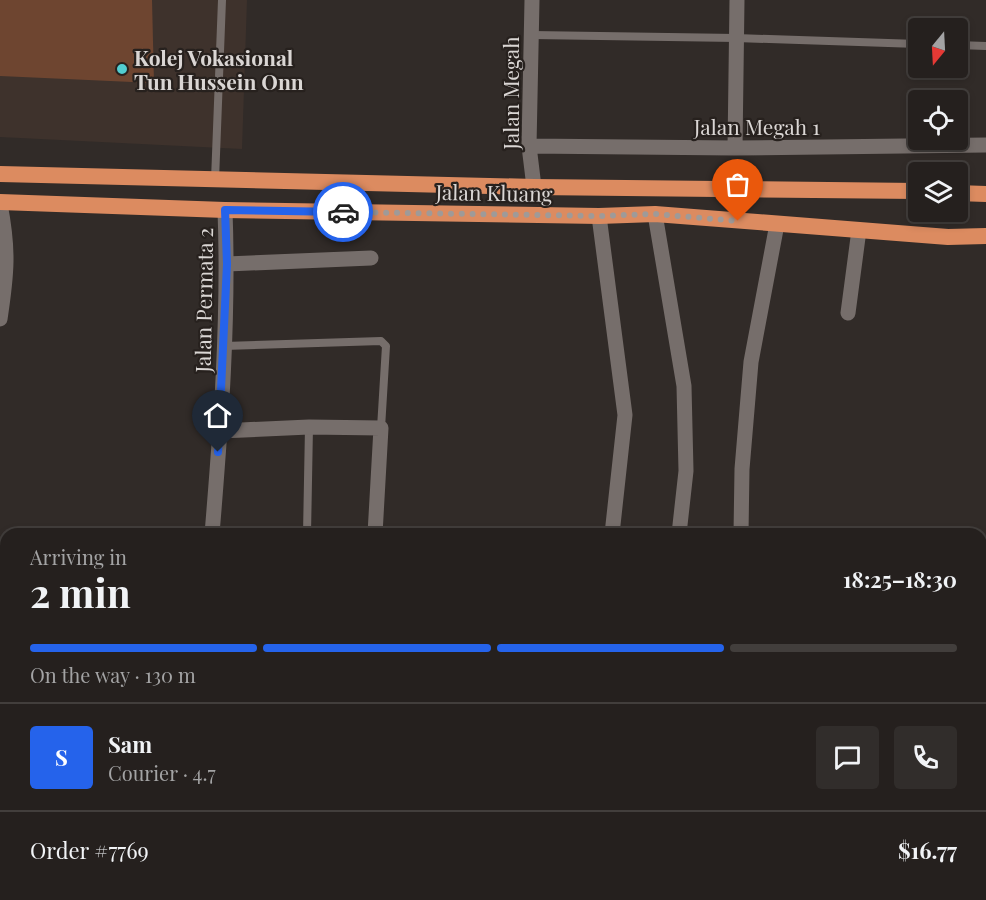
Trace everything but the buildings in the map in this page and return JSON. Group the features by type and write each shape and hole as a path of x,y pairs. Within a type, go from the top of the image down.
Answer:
{"highway":[{"name":"Jalan Kluang","path":"0,174 534,187 908,191"},
{"path":"968,193 986,194"},
{"name":"Jalan Kluang","path":"0,203 225,210 599,216 655,214 948,237 986,236"}],"street":[{"name":"Jalan Megah","path":"532,0 529,146 534,187"},
{"path":"735,148 737,0"},
{"name":"Jalan Megah 1","path":"529,146 735,148 986,145"},
{"path":"0,203 8,254 0,319"},
{"name":"Jalan Permata 2","path":"212,528 224,346 227,264 225,210"},
{"path":"655,214 684,386 686,471 680,528"},
{"path":"599,216 625,415 613,528"},
{"path":"741,528 742,469 751,362 777,224"},
{"path":"848,313 859,230"},
{"path":"227,264 371,258"},
{"path":"220,431 309,427 381,428 375,528"}],"lane":[{"path":"215,180 222,0"},
{"path":"532,35 908,44"},
{"path":"968,45 986,46"},
{"path":"224,346 381,341 386,346 381,428"},
{"path":"307,528 309,427"}],"shaded area":[{"name":"Kolej Vokasional Tun Hussein Onn","path":"0,0 247,0 242,149 0,137"},
{"path":"0,0 152,0 154,83 0,76"}],"way so far":[{"path":"343,212 599,216 655,214 738,221"}],"place":[{"name":"Kolej Vokasional Tun Hussein Onn","path":"122,69"}],"route":[{"path":"218,452 227,264 225,210 343,212"}]}
